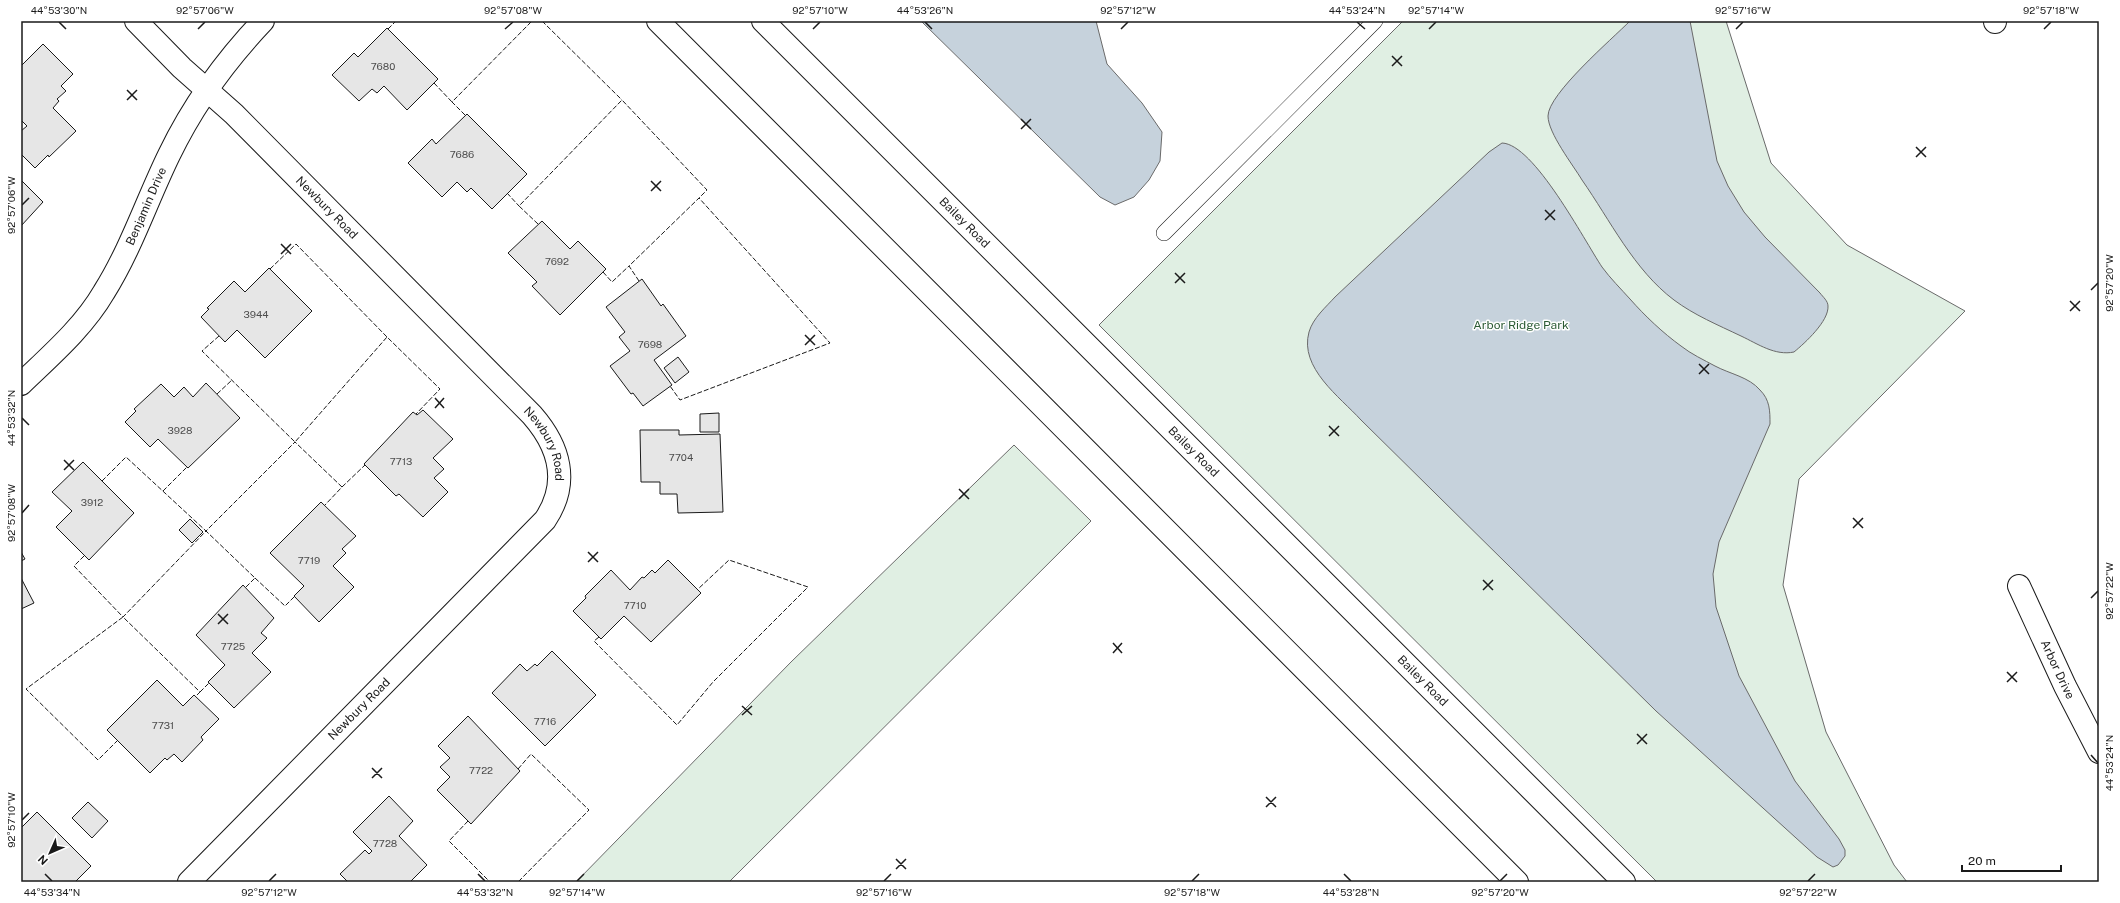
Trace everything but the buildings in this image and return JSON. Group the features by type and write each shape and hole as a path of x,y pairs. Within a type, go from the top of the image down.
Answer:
{"main road":[{"name":"Newbury Road","path":"136,21 206,90 234,114 532,415 542,427 554,446 558,477 556,496 544,520 189,882"},
{"name":"Benjamin Drive","path":"21,384 76,330 104,293 121,261 177,138 206,90 234,52 263,21"},
{"path":"658,21 1517,882"},
{"name":"Bailey Road","path":"763,21 1624,882"},
{"name":"Arbor Drive","path":"2019,586 2065,686 2099,752"}],"lane":[{"path":"1164,233 1375,21"}],"green space":[{"name":"Arbor Ridge Park","path":"1403,21 1726,21 1771,163 1847,245 1965,311 1799,479 1783,585 1826,732 1894,865 1907,882 1657,882 1099,325"},
{"path":"1014,445 1091,521 729,882 576,882 791,662"}],"shaded area":[{"path":"921,21 1096,21 1107,64 1142,103 1162,132 1160,161 1149,180 1134,197 1115,205 1100,197"},
{"path":"1630,21 1690,21 1717,161 1728,186 1744,212 1765,237 1820,293 1828,304 1825,318 1821,325 1794,352 1787,353 1773,351 1760,346 1706,320 1674,300 1660,288 1624,244 1556,140 1549,123 1548,116 1551,106 1558,94 1582,67"},
{"path":"1502,143 1515,148 1529,159 1557,195 1602,267 1648,318 1685,349 1715,366 1739,376 1756,386 1768,402 1770,424 1719,542 1713,574 1716,607 1739,676 1795,781 1839,839 1845,850 1845,856 1838,865 1833,867 1817,857 1656,711 1333,392 1323,381 1310,358 1308,345 1309,332 1313,322 1324,309 1489,152"}],"fence":[{"path":"388,29 396,21"},
{"path":"465,115 452,102 532,21"},
{"path":"542,21 622,100"},
{"path":"434,83 452,102"},
{"path":"538,224 519,206 622,100 707,190 699,198"},
{"path":"507,193 519,206"},
{"path":"639,281 629,266 699,198 830,343 680,400 670,386"},
{"path":"270,269 296,244 387,337"},
{"path":"603,272 612,282 629,266"},
{"path":"219,336 202,351 295,442 387,337 440,389 416,414"},
{"path":"217,394 232,380"},
{"path":"102,481 126,457 206,531 295,442 342,487 325,505"},
{"path":"342,487 365,465"},
{"path":"163,491 187,467"},
{"path":"84,556 74,566 123,617 206,531 255,578 245,588"},
{"path":"599,637 594,641 677,725 713,682 808,587 729,560 697,590"},
{"path":"255,578 285,606 294,597"},
{"path":"118,740 98,760 26,689 123,617 200,692 196,696"},
{"path":"200,692 209,683"},
{"path":"518,769 531,754 589,810 518,882"},
{"path":"468,821 449,841 490,882"}]}
